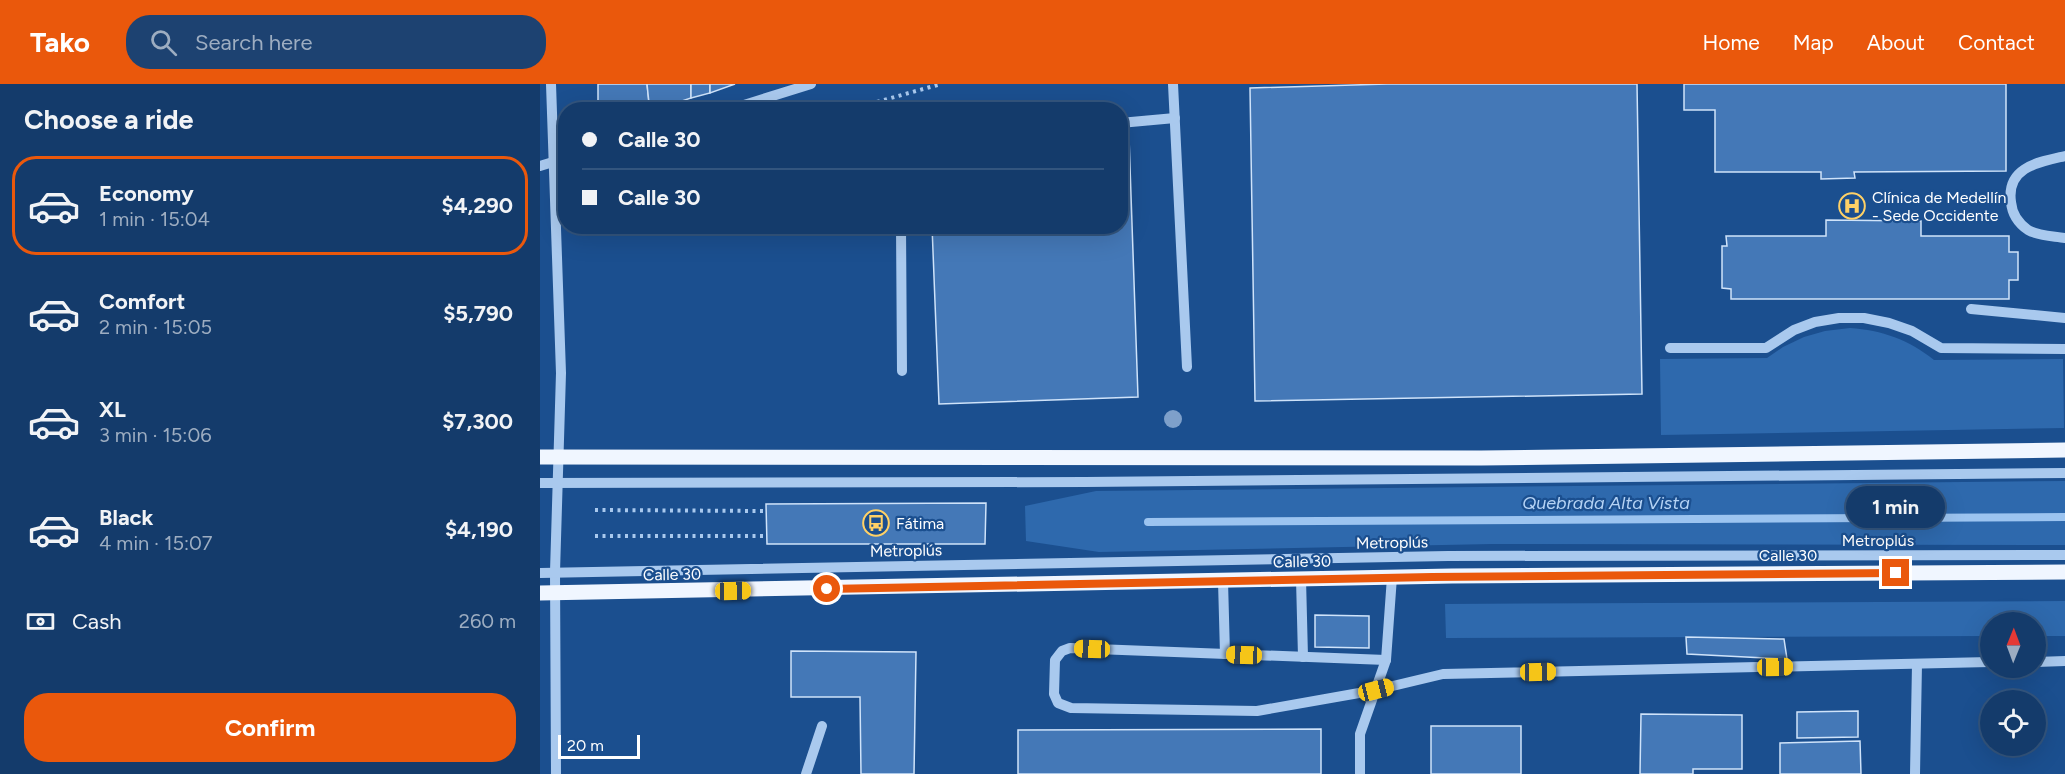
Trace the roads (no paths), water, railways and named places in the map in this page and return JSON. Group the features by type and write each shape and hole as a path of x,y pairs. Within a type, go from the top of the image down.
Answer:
{"main road":[{"path":"540,457 1481,458 2065,450"},
{"name":"Calle 30","path":"548,593 1301,579 2065,572"}],"street":[{"path":"551,84 561,373 555,572 548,593 556,774"},
{"path":"754,102 812,84"},
{"path":"1173,84 1187,367"},
{"path":"1128,122 1175,118"},
{"path":"2065,156 2036,162 2023,170 2016,178 2010,195 2012,210 2018,221 2028,230 2065,238"},
{"path":"540,166 558,161"},
{"path":"901,234 902,371"},
{"path":"1971,309 2065,318"},
{"path":"1670,348 1766,348 1794,330 1815,322 1839,318 1864,318 1912,331 1941,348 2065,349"},
{"path":"540,483 1109,482 2065,473"},
{"name":"Metroplús","path":"540,573 1448,556 2065,555"},
{"path":"1360,774 1360,734 1386,660 1392,578"},
{"path":"1301,579 1304,657"},
{"path":"1223,581 1225,654"},
{"path":"1386,660 1070,648 1062,651 1055,660 1054,694 1058,703 1071,708 1257,711 1376,690 1443,674 1980,663"},
{"path":"2046,662 2065,661"},
{"path":"1915,774 1917,664"},
{"path":"806,774 822,726"}],"waterway":[{"name":"Quebrada Alta Vista","path":"1148,522 2065,517"}],"place":[{"name":"Clínica de Medellín - Sede Occidente","path":"1852,206"},
{"name":"Fátima","path":"876,523"}]}
